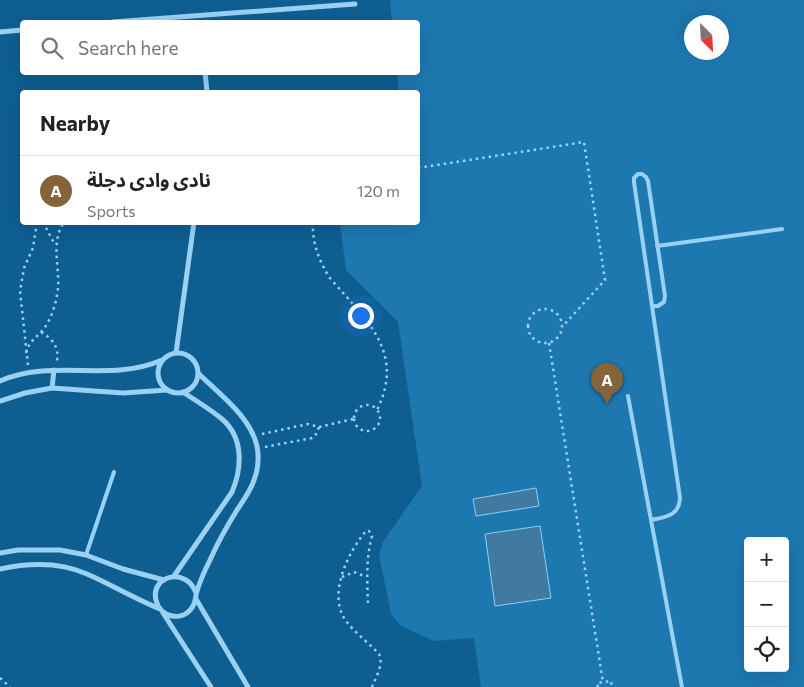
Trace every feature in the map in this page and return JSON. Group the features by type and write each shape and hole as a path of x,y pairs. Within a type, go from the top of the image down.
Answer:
{"street":[{"path":"181,20 355,4"},
{"path":"0,32 20,30"},
{"path":"205,75 207,90"},
{"path":"176,353 194,225"},
{"path":"0,381 29,371 122,371 150,366 171,354 182,354 194,361 198,373 233,407 254,435 258,461 254,481 225,530 193,607 187,613 171,616 85,573 53,565 20,565 0,569"},
{"path":"162,360 159,365 158,376 162,386 167,390"},
{"path":"52,388 54,370"},
{"path":"0,401 25,393 52,388 123,393 167,390 177,393 193,386 198,373"},
{"path":"174,576 232,492 238,478 240,462 233,432 223,420 183,392"},
{"path":"0,553 39,549 60,550 86,555 164,580"},
{"path":"211,687 156,600 157,588 164,580 174,576 188,580 194,586 196,596 248,687"}],"lane":[{"path":"651,520 672,515 680,505 680,498 652,306 634,182 634,178 638,174 646,176 665,299 661,305 652,306"},
{"path":"657,246 782,229"},
{"path":"628,396 682,687"},
{"path":"86,555 114,472"}],"path":[{"path":"420,168 584,142 605,280 562,327 558,337 550,343 538,342 529,334 528,322 531,316 540,309 552,310 560,317 562,327"},
{"path":"37,225 33,248 24,268 20,291 26,354 28,345 41,332 48,321 57,295 56,246 62,225"},
{"path":"45,225 56,246"},
{"path":"312,225 316,248 329,277 374,328 384,350 388,375 386,387 377,410"},
{"path":"41,332 53,341 57,348 58,355 54,370"},
{"path":"550,343 603,682"},
{"path":"370,405 379,414 379,423 373,429 365,431 360,430 353,419 355,411 362,406 370,405"},
{"path":"254,435 308,424 319,427 353,419"},
{"path":"257,448 312,438 317,433 319,427"},
{"path":"368,603 366,577 368,548 372,536 369,531 366,531 353,548 342,577 339,599 346,621 381,658 372,687"},
{"path":"342,577 354,572 366,577"},
{"path":"0,678 10,687"},
{"path":"598,687 597,683 611,681 612,687"}],"shaded area":[{"path":"390,0 804,0 804,687 481,687 474,638 434,641 401,626 391,614 379,555 383,542 422,486 398,322 346,270 340,225 420,225 420,90 399,90 397,75 420,75 420,20 392,20"},
{"path":"536,488 539,506 476,516 473,499"},
{"path":"540,526 551,598 495,606 485,534"}],"place":[{"name":"نادى وادى دجلة","path":"607,404"}]}
